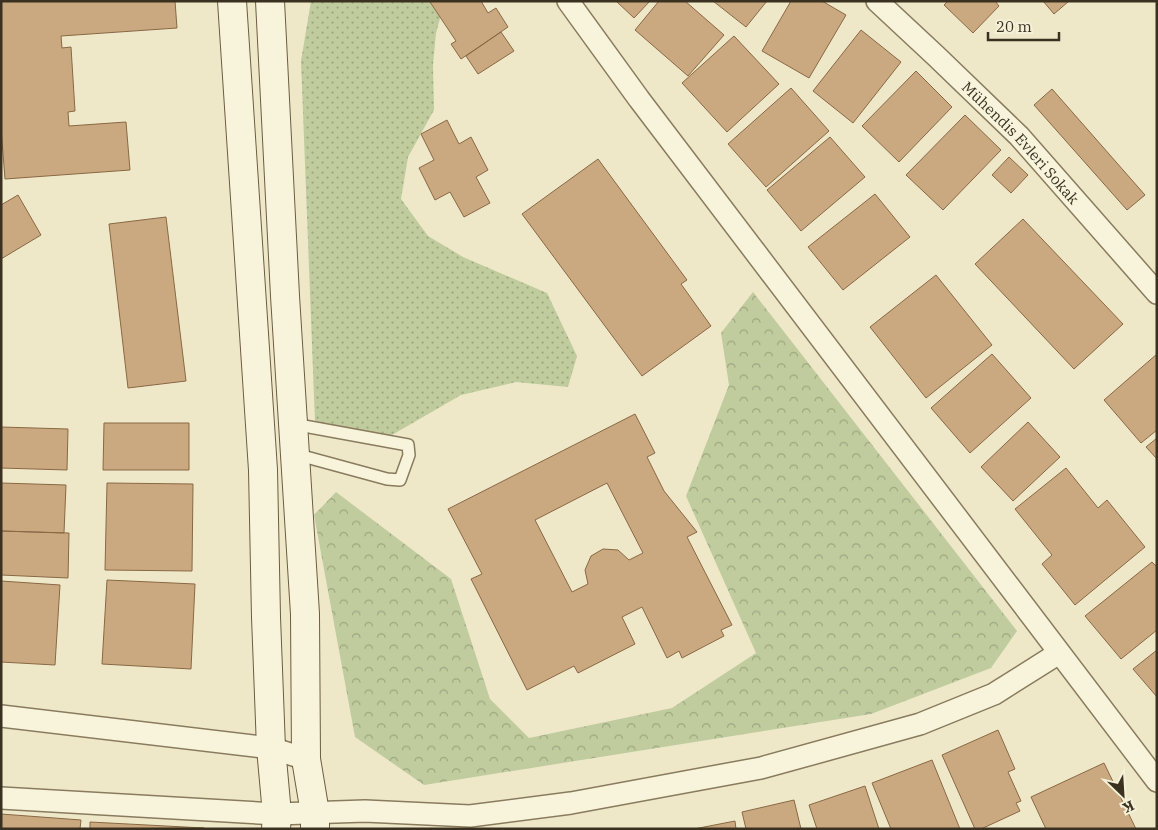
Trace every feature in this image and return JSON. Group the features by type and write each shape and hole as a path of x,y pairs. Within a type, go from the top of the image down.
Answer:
{"street":[{"path":"232,1 263,470 271,748 276,821"},
{"path":"270,1 305,614 306,759 315,821"},
{"path":"568,1 639,99 1157,781"},
{"name":"Mühendis Evleri Sokak","path":"877,1 1019,136 1157,293"},
{"path":"1,798 276,821 315,821 365,811 470,816 571,803 761,768 920,724 994,694 1059,654"},
{"path":"1,716 271,748 306,759"}],"lane":[{"path":"293,424 408,444 409,455 400,480 388,479 295,454"}],"green space":[{"path":"311,1 450,1 444,4 436,33 433,65 434,110 408,157 401,199 428,236 463,257 547,293 577,356 568,387 516,382 461,395 385,439 315,422 301,61"},
{"path":"753,292 1017,631 991,668 871,714 424,785 355,737 314,515 336,492 451,579 490,699 529,738 672,708 756,653 686,496 729,385 721,333"}],"building":[{"path":"1,1 175,1 177,28 61,36 62,48 71,47 75,111 68,112 69,126 126,122 130,170 5,179 1,128"},
{"path":"431,1 481,1 488,13 496,8 508,27 461,59 451,44 456,41"},
{"path":"616,1 650,1 634,18"},
{"path":"659,1 685,1 724,35 688,76 635,30"},
{"path":"713,1 767,1 746,27"},
{"path":"791,1 822,1 846,15 809,78 762,51"},
{"path":"948,1 995,1 999,6 973,33 944,5"},
{"path":"1043,1 1069,1 1054,14"},
{"path":"861,30 901,62 853,123 813,91"},
{"path":"501,32 514,51 478,74 466,56"},
{"path":"734,36 779,84 727,132 682,83"},
{"path":"916,71 952,107 899,162 862,126"},
{"path":"791,88 829,131 766,187 728,144"},
{"path":"1052,89 1145,195 1127,210 1034,105"},
{"path":"965,115 1001,150 943,210 906,175"},
{"path":"447,120 459,144 471,137 488,170 476,177 490,203 464,217 450,192 435,200 419,168 434,160 421,134"},
{"path":"830,137 865,177 801,231 767,190"},
{"path":"1009,157 1028,175 1011,193 992,175"},
{"path":"598,159 687,280 681,284 711,326 642,376 522,214"},
{"path":"875,194 910,237 843,290 808,247"},
{"path":"18,195 41,235 1,259 1,205"},
{"path":"166,217 186,381 128,388 109,224"},
{"path":"1023,219 1123,324 1074,369 975,264"},
{"path":"936,275 992,345 926,398 870,327"},
{"path":"992,354 1031,398 970,453 931,408"},
{"path":"1157,354 1157,430 1141,443 1104,400"},
{"path":"635,414 655,453 647,457 664,491 697,532 687,537 732,625 721,630 724,636 682,658 679,651 667,658 642,607 622,617 635,644 578,673 574,666 527,690 471,579 482,574 448,509","holes":["607,483 643,553 629,560 618,550 603,549 591,556 585,570 588,584 572,592 535,520"]},
{"path":"1028,422 1060,457 1013,501 981,467"},
{"path":"104,423 189,423 189,470 103,470"},
{"path":"1,427 68,429 67,470 1,468"},
{"path":"1157,438 1157,459 1146,447"},
{"path":"1066,468 1098,508 1107,500 1145,547 1075,605 1042,564 1052,555 1015,509"},
{"path":"1,483 66,485 64,533 1,531"},
{"path":"107,483 193,484 192,571 105,570"},
{"path":"1,531 69,533 68,578 1,575"},
{"path":"1152,562 1157,567 1157,630 1121,659 1085,616"},
{"path":"107,580 195,584 191,669 102,664"},
{"path":"1,581 60,585 55,665 1,662"},
{"path":"1157,650 1157,697 1133,669"},
{"path":"998,730 1015,769 1008,772 1021,801 1016,803 1020,811 981,829 975,829 942,755"},
{"path":"932,760 960,829 891,829 872,783"},
{"path":"1104,763 1136,829 1046,829 1031,797"},
{"path":"865,786 879,829 817,829 809,805"},
{"path":"794,800 801,829 746,829 742,812"},
{"path":"1,814 81,820 80,829 1,829"},
{"path":"735,821 736,829 694,829"},
{"path":"90,822 204,828 90,829"}]}
